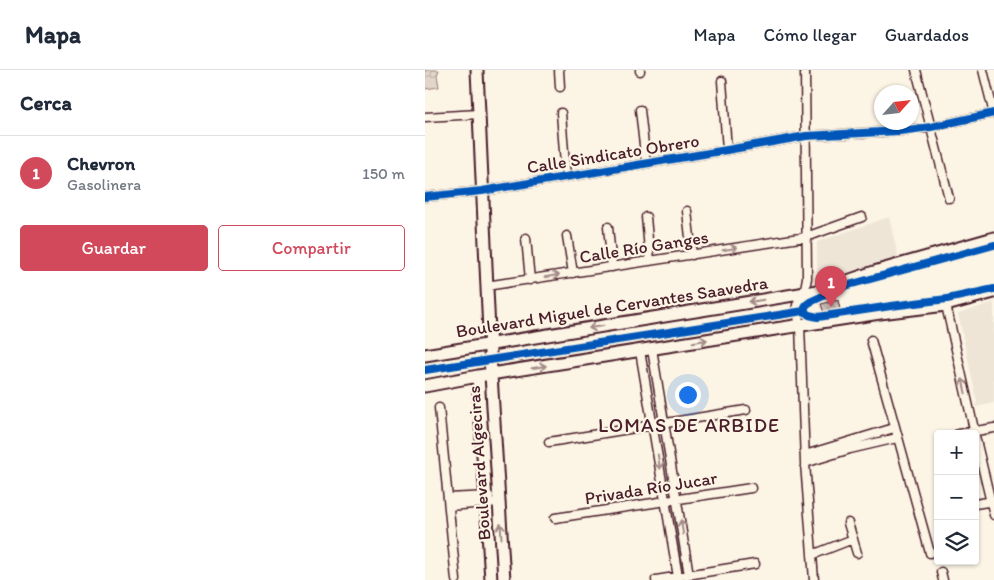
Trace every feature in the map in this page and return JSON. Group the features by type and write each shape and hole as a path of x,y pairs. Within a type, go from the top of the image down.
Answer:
{"main road":[{"name":"Boulevard Algeciras","path":"477,70 489,344 504,580"},
{"name":"Boulevard Miguel de Cervantes Saavedra","path":"425,355 804,294 994,238"},
{"path":"425,386 800,325 946,305 994,292"},
{"name":"Boulevard Algeciras","path":"478,376 491,580"}],"street":[{"path":"559,70 560,87"},
{"path":"805,70 807,278 804,294 797,305 797,312 800,325 805,459 814,580"},
{"path":"916,70 949,198"},
{"path":"983,70 994,113"},
{"path":"722,81 727,150"},
{"path":"641,110 646,163"},
{"path":"561,112 566,177"},
{"name":"Calle Sindicato Obrero","path":"425,197 482,191 805,136 900,131 931,127 994,113"},
{"path":"425,117 479,114"},
{"path":"687,210 692,255"},
{"path":"646,217 650,261"},
{"name":"Calle Río Ganges","path":"487,286 806,238 862,217"},
{"path":"608,227 612,267"},
{"path":"567,236 573,273"},
{"path":"526,238 530,280"},
{"path":"946,305 974,430"},
{"path":"871,340 930,552"},
{"path":"652,349 689,575"},
{"path":"640,351 677,576"},
{"path":"439,408 456,580"},
{"path":"549,442 747,410"},
{"path":"805,459 894,428"},
{"path":"979,433 994,428"},
{"path":"805,459 897,438"},
{"path":"979,449 993,501 994,515"},
{"name":"Privada Río Jucar","path":"555,518 751,488"},
{"path":"448,502 499,499"},
{"path":"979,503 993,501"},
{"path":"848,523 857,553"},
{"path":"812,555 853,539"},
{"path":"656,580 755,564"}],"shaded area":[{"path":"889,217 898,256 817,284 817,242"},
{"path":"994,302 994,403 976,407 977,401 958,314"}],"green space":[{"path":"425,70 439,70 437,75 439,87 425,89"}],"building":[{"path":"838,300 840,309 824,313 821,304"}],"cycle path":[{"path":"425,197 482,191 806,136 900,131 931,127 994,113"},
{"path":"804,311 806,305 810,302 845,286 994,245"},
{"path":"804,311 809,315 818,317 947,299 994,289"},
{"path":"425,370 804,311"}],"place":[{"name":"Chevron","path":"831,307"}],"district":[{"name":"LOMAS DE ARBIDE","path":"689,425"}]}
